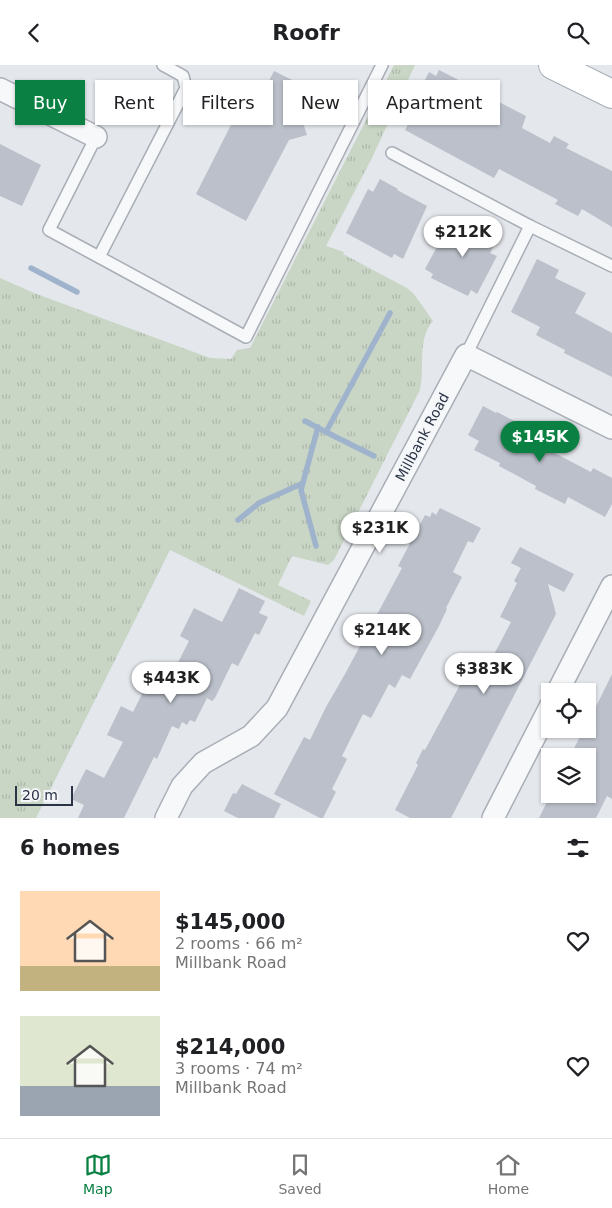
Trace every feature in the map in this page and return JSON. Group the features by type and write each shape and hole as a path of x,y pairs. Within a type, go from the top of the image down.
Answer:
{"main road":[{"path":"553,65 612,93"}],"street":[{"path":"0,89 96,137"},
{"path":"466,355 612,428"},
{"name":"Millbank Road","path":"166,818 182,786 203,763 251,736 277,708 466,355"},
{"path":"562,683 612,586"},
{"path":"493,818 541,725"}],"lane":[{"path":"99,257 186,88 183,76 163,65"},
{"path":"96,137 49,230 246,337 382,65"},
{"path":"392,153 530,226 612,266"},
{"path":"466,355 530,226"}],"green space":[{"path":"394,65 415,65 408,80 386,80"},
{"path":"368,116 368,125 387,125 326,246 344,252 343,254 407,288 414,294 433,321 428,328 423,345 420,390 334,560 328,565 292,556 278,585 311,601 304,616 170,550 36,818 0,818 0,278 34,293 210,358 231,359 237,350 250,348"}],"building":[{"path":"439,70 459,80 425,80 429,72 436,76"},
{"path":"274,71 292,80 283,80 283,125 304,125 307,135 289,140 246,221 196,194 231,125 273,125 273,80 270,80"},
{"path":"500,103 526,116 522,128 550,143 554,136 569,144 566,148 612,171 612,227 582,209 578,216 555,204 558,200 499,169 494,178 405,130 408,125 500,125"},
{"path":"0,144 41,165 22,206 0,196"},
{"path":"380,179 427,206 403,259 394,254 392,258 346,233 368,189 373,192"},
{"path":"452,219 478,232 479,229 497,239 490,253 497,256 477,294 471,290 468,296 431,278 433,274 425,269"},
{"path":"537,259 559,270 555,278 586,293 575,313 612,333 612,377 564,353 565,350 536,335 540,327 511,312"},
{"path":"483,406 538,433 535,437 548,443 545,448 591,472 593,468 612,478 612,504 605,517 568,497 565,504 535,489 536,486 499,466 500,463 474,450 479,441 468,435"},
{"path":"440,508 481,528 473,543 468,541 453,572 462,577 439,626 410,679 402,675 395,688 389,684 371,718 363,714 342,756 347,759 332,789 336,792 323,818 320,818 274,794 304,737 310,740 402,568 398,566 425,515 430,517 432,512 436,515"},
{"path":"520,547 574,574 564,592 548,584 556,614 451,818 410,818 395,810 418,765 416,763 423,749 425,750 461,683 454,679 463,661 482,672 488,661 490,662 511,622 500,617 517,583 514,581 521,568 511,563"},
{"path":"239,588 265,601 259,613 268,617 259,635 255,633 238,666 232,663 215,698 212,701 207,698 195,722 190,720 187,725 182,722 179,729 172,726 157,759 154,757 124,818 78,818 84,805 71,799 86,769 104,778 123,742 107,735 121,706 133,712 150,678 166,686 189,641 180,636 194,608 222,622"},
{"path":"612,674 612,799 607,796 596,818 539,818 546,803 596,803 596,748 574,748 579,738 596,738 596,707"},
{"path":"242,784 281,804 274,818 238,818 224,811 233,793 236,794"}],"waterway":[{"path":"31,268 77,292"},
{"path":"305,421 326,432 390,313"},
{"path":"316,546 301,490 318,427"},
{"path":"326,432 374,456"},
{"path":"238,520 259,503 301,484"}]}
